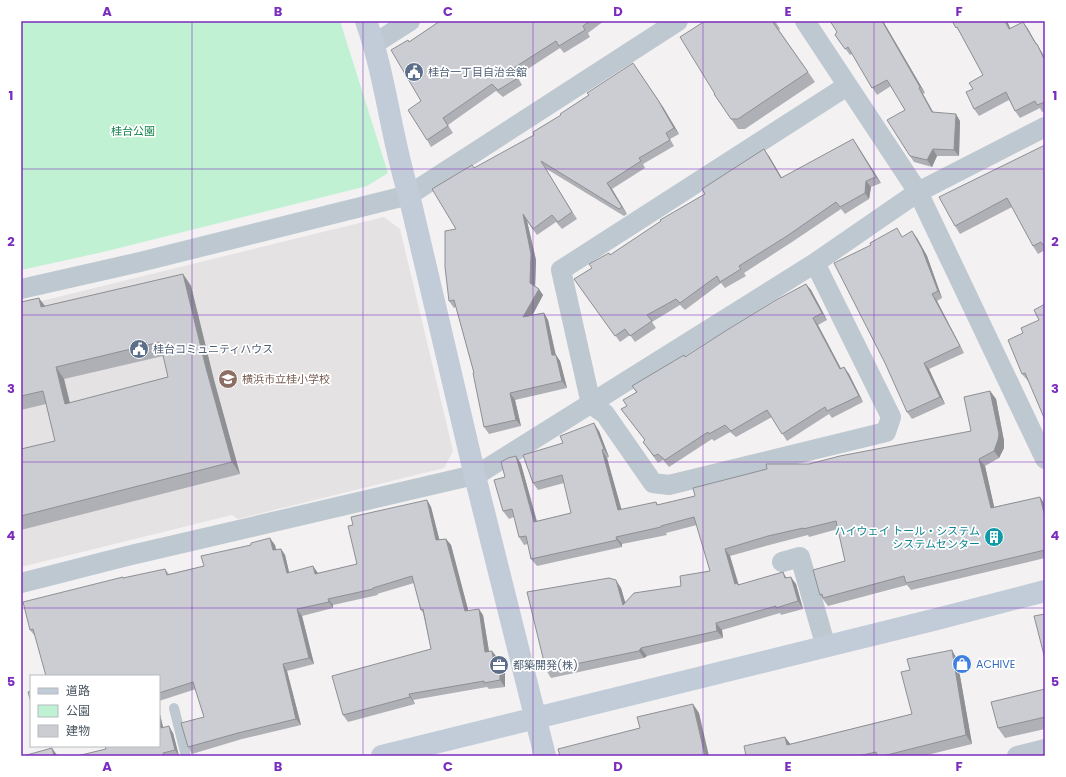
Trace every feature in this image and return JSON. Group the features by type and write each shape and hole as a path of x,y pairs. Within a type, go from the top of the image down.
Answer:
{"street":[{"path":"366,21 374,44 402,170 410,195 475,476 545,756"},
{"path":"374,44 410,21"},
{"path":"21,289 200,247 410,195 678,21"},
{"path":"805,21 918,192 1045,459"},
{"path":"815,263 891,417 886,432 669,485 653,483 605,414 591,404 561,270 847,86"},
{"path":"21,583 127,556 475,476 815,263 918,192 1045,127"},
{"path":"800,557 826,647"},
{"path":"382,756 826,647 1045,591"},
{"path":"1017,756 1045,749"}],"lane":[{"path":"174,708 186,756"}],"shaded area":[{"name":"横浜市立桂小学校","path":"384,217 400,229 453,451 444,468 238,519 232,515 21,567 21,306"}],"green space":[{"name":"桂台公園","path":"21,21 340,21 388,173 367,186 103,252 21,270"}],"building":[{"path":"440,21 590,21 583,26 585,30 559,46 556,41 512,69 518,78 498,90 492,84 443,118 448,126 427,140 408,110 421,101 391,50 408,40 409,42"},
{"path":"705,21 772,21 808,72 738,119 731,119 714,94 680,37"},
{"path":"830,21 882,21 920,87 919,88 932,112 956,114 954,150 933,149 927,160 910,156 887,120 905,110 887,80 872,88 848,47 845,49 835,35 837,32"},
{"path":"952,21 1005,21 1009,29 1023,22 1037,44 1045,61 1045,102 1037,105 1035,101 1015,111 1006,92 974,109 966,92 973,89 969,83 983,75 957,27 956,28"},
{"path":"633,63 658,100 674,128 666,133 670,140 639,158 641,161 607,183 622,207 619,209 541,161 572,212 558,222 552,215 533,229 523,214 531,254 530,283 539,289 523,317 544,313 552,355 556,355 562,381 510,393 516,420 484,427 474,373 454,300 449,301 445,267 445,231 456,229 432,189 472,165 474,168 534,135 533,132 561,115 560,114 589,95 587,93"},
{"path":"853,139 876,177 866,181 865,193 840,207 836,202 787,236 739,266 741,269 720,282 717,276 680,303 676,299 647,315 652,321 630,336 625,329 615,336 574,279 592,268 589,264 609,253 610,255 661,221 660,220 705,194 702,189 764,149 781,178"},
{"path":"1045,145 1045,248 1041,242 1033,246 1007,198 955,226 939,197"},
{"path":"897,228 902,237 912,231 922,249 938,291 932,294 960,346 924,363 940,397 907,412 885,363 834,263 871,245 870,243"},
{"path":"183,274 206,368 232,462 21,516 21,449 55,441 43,391 21,396 21,302 39,298 41,307","holes":["160,342 168,377 65,404 56,367"]},
{"path":"806,284 822,313 813,318 840,369 844,367 859,396 827,411 825,407 782,434 767,410 731,431 725,425 709,434 708,432 665,460 658,454 654,456 643,442 645,440 621,409 627,406 623,400 637,392 632,386 684,355 685,357 776,300"},
{"path":"1045,304 1045,420 1025,373 1022,374 1008,340 1023,333 1021,328 1039,320 1034,310"},
{"path":"990,391 999,434 994,451 979,459 991,508 1040,497 1045,517 1045,550 906,583 904,576 823,598 822,594 820,595 813,570 845,561 836,521 768,536 725,549 735,584 737,583 738,585 783,572 785,578 791,577 798,601 716,623 717,631 641,648 639,651 546,670 527,592 609,578 616,580 623,605 634,593 681,586 680,576 710,571 694,517 661,527 616,537 617,540 531,559 526,536 519,537 512,509 503,511 494,480 505,477 501,462 516,456 534,522 571,513 562,475 533,483 523,455 563,443 560,436 594,423 604,449 602,450 618,510 656,502 657,505 695,496 693,488 767,469 766,464 809,464 840,456 971,431 964,397"},
{"path":"427,500 436,540 446,539 465,611 479,609 485,652 492,651 494,663 500,662 500,680 484,683 484,681 409,694 410,697 343,715 332,676 431,649 423,609 421,610 412,576 373,589 328,599 329,602 297,609 309,658 283,664 296,719 188,747 181,723 204,717 193,682 160,693 160,675 46,675 33,629 30,630 23,602 123,577 165,569 167,575 204,566 201,556 251,545 251,543 270,538 273,550 281,549 287,573 313,566 315,574 357,564 348,526 353,525 351,517"},
{"path":"1045,614 1045,659 1034,616"},
{"path":"952,650 966,735 883,756 878,756 876,752 858,756 746,756 744,746 785,737 787,745 912,714 901,672 910,670 907,659"},
{"path":"1045,689 1045,717 998,728 991,702"},
{"path":"693,704 705,756 560,756 558,749 640,728 637,717"},
{"path":"160,725 161,728 169,726 175,750 163,753 164,756 77,756 106,749 105,747 160,747"},
{"path":"52,748 54,756 23,756"}],"place":[{"name":"桂台一丁目自治会舘","path":"414,72"},
{"name":"桂台コミュニティハウス","path":"139,349"},
{"name":"横浜市立桂小学校","path":"228,379"},
{"name":"ハイウェイ トール・システム システムセンター","path":"994,537"},
{"name":"ACHIVE","path":"962,664"},
{"name":"都築開発(株)","path":"499,665"}]}
